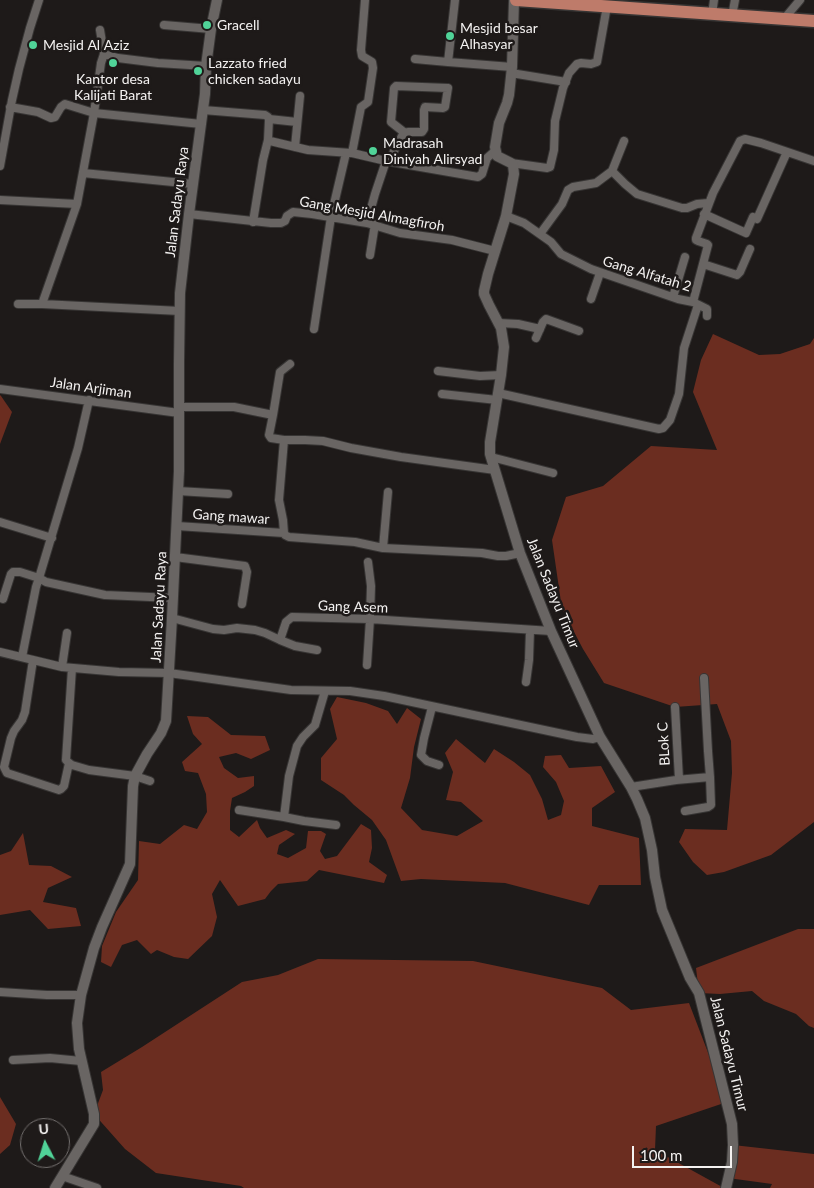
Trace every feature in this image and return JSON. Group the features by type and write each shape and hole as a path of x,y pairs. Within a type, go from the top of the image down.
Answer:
{"main road":[{"path":"515,0 612,4 732,16 814,21"}],"street":[{"path":"0,166 18,69 39,0"},
{"name":"Jalan Sadayu Raya","path":"55,1188 95,1120 79,1049 77,1023 81,995 99,934 130,864 135,776 164,726 174,598 180,471 180,293 192,184 205,94 206,66 217,0"},
{"path":"314,329 331,217 361,107 368,102 373,68 372,62 362,56 361,50 365,0"},
{"path":"448,62 455,0"},
{"path":"515,0 512,70 508,100 501,117 495,151 497,156 511,163 547,168 550,166 554,150 555,121 559,101 569,74 577,64 597,62 612,4"},
{"path":"712,14 714,0"},
{"path":"732,16 735,0"},
{"path":"784,18 800,0"},
{"path":"164,25 211,29"},
{"path":"42,304 77,204 104,54 100,30"},
{"path":"104,54 139,61 184,66 206,66"},
{"path":"415,59 512,70 566,82"},
{"path":"370,255 371,224 375,194 386,161 392,155 401,136 405,133 422,132 424,129 424,108 445,107 448,88 396,86 394,88 391,122 405,133"},
{"path":"295,147 300,96"},
{"path":"10,107 38,112 51,118 55,117 65,104 94,114 201,124"},
{"path":"203,110 264,115 268,116 269,119 298,122"},
{"path":"252,222 268,140 269,119"},
{"path":"268,140 308,150 349,153 478,177 482,174 487,158 495,151"},
{"name":"Gang Alfatah 2","path":"506,216 524,223 550,242 562,254 600,273 695,303 708,245 698,241 696,238 708,203 742,140 761,143 787,152"},
{"path":"540,234 562,204 568,190 573,187 596,183 612,171 624,141"},
{"path":"704,214 746,233 753,217 758,219 787,152 814,161"},
{"name":"Jalan Sadayu Timur","path":"511,163 514,174 506,216 485,284 484,294 499,324 503,335 504,347 502,375 490,442 491,457 520,553 551,630 600,737 637,799 649,833 662,910 690,978 700,992 730,1112 733,1145 732,1162 726,1188"},
{"path":"612,171 624,184 638,194 682,208 708,203"},
{"path":"83,173 192,184"},
{"path":"0,200 77,204"},
{"name":"Gang Mesjid Almagfiroh","path":"189,214 271,224 285,221 287,216 293,212 371,224 400,233 452,240 495,251"},
{"path":"703,264 737,274 740,272 750,250"},
{"path":"673,297 685,257"},
{"path":"591,299 600,273"},
{"path":"442,394 498,396 659,430 670,420 679,394 684,348 695,303 707,309 707,316"},
{"path":"18,304 180,311"},
{"path":"536,338 544,320 547,319 579,331"},
{"path":"499,324 518,324 540,329"},
{"path":"290,364 280,372 269,435 271,438 323,441 393,456 495,470"},
{"path":"438,370 480,376 502,375"},
{"name":"Jalan Arjiman","path":"0,389 179,410 234,408 273,415"},
{"path":"22,657 36,587 78,448 89,400"},
{"path":"284,440 279,500 284,520 284,533"},
{"path":"491,457 553,474"},
{"path":"178,490 228,494"},
{"path":"383,548 388,492"},
{"path":"0,522 52,538"},
{"name":"Gang mawar","path":"177,526 284,533 289,537 355,542 383,548 482,553 498,556 520,553"},
{"path":"176,557 245,566 247,572 242,604"},
{"path":"367,665 371,586 368,562"},
{"path":"3,599 12,572 20,572 46,582 105,595 174,598"},
{"name":"Gang Asem","path":"280,640 286,622 292,617 370,619 551,630"},
{"path":"172,618 213,630 237,628 254,630 295,646 317,650"},
{"path":"526,682 530,630"},
{"path":"62,667 67,633"},
{"path":"0,652 62,667 119,672 169,673 291,690 350,691 384,696 577,737 593,739 600,737"},
{"path":"33,660 24,717 11,738 4,767 7,773 61,790 64,786 69,763"},
{"path":"72,668 66,760 69,763 89,770 135,776 150,781"},
{"path":"685,811 708,807 711,803 704,678"},
{"path":"284,817 289,776 297,746 315,725 325,690"},
{"path":"432,707 421,754 427,761 439,765"},
{"name":"BLok C","path":"675,707 679,779"},
{"path":"631,787 679,779 710,777"},
{"path":"239,810 336,825"},
{"path":"0,992 81,995"},
{"path":"13,1060 50,1058 81,1061"},
{"path":"62,1176 96,1188"}],"shaded area":[{"path":"713,334 759,355 780,354 810,344 814,338 814,822 771,855 724,872 707,875 693,862 679,842 685,829 727,830 732,773 731,741 717,704 675,707 604,683 562,609 552,540 566,497 603,486 651,446 717,450 693,392 701,360"},
{"path":"0,395 12,412 0,444"},
{"path":"337,697 366,703 388,711 397,724 407,708 421,719 414,747 410,778 401,808 422,830 457,836 483,821 461,802 446,800 453,772 445,753 456,739 485,763 494,749 530,775 542,799 548,820 561,815 564,801 556,782 543,767 545,756 561,755 569,768 601,766 615,792 592,808 592,826 639,838 641,885 599,885 589,905 505,883 421,879 401,881 386,840 372,820 344,795 321,780 321,758 337,739 330,709"},
{"path":"187,716 208,717 231,735 265,736 270,750 251,759 236,753 219,757 224,768 238,778 254,776 254,786 232,798 230,830 239,837 257,820 267,838 286,830 295,834 279,845 277,854 288,858 306,848 308,831 321,831 326,834 320,851 325,859 337,856 361,824 371,830 372,848 369,862 387,875 384,883 319,870 307,881 278,884 265,899 238,906 220,880 212,894 217,917 212,936 188,959 174,957 157,950 151,954 137,940 122,945 111,967 101,962 102,946 116,912 138,880 139,841 160,844 184,825 197,829 207,812 206,794 198,773 185,771 182,762 202,744 193,734"},
{"path":"23,833 29,865 51,866 72,877 48,888 43,902 76,908 81,926 48,929 30,910 0,915 0,855 11,851"},
{"path":"798,929 814,929 814,1028 796,1014 764,1001 752,991 720,994 699,993 696,968"},
{"path":"318,959 473,961 602,988 631,1010 689,1003 727,1102 656,1126 655,1150 724,1188 244,1188 156,1173 125,1149 94,1114 103,1090 101,1072 242,982 278,975"},
{"path":"0,1097 16,1124 10,1145 0,1154"},
{"path":"733,1145 814,1154 814,1188 770,1188 772,1184 728,1178"}],"place":[{"name":"Gracell","path":"207,25"},
{"name":"Mesjid besar Alhasyar","path":"450,36"},
{"name":"Mesjid Al Aziz","path":"33,45"},
{"name":"Kantor desa Kalijati Barat","path":"113,63"},
{"name":"Lazzato fried chicken sadayu","path":"198,71"},
{"name":"Madrasah Diniyah Alirsyad","path":"373,151"}]}
